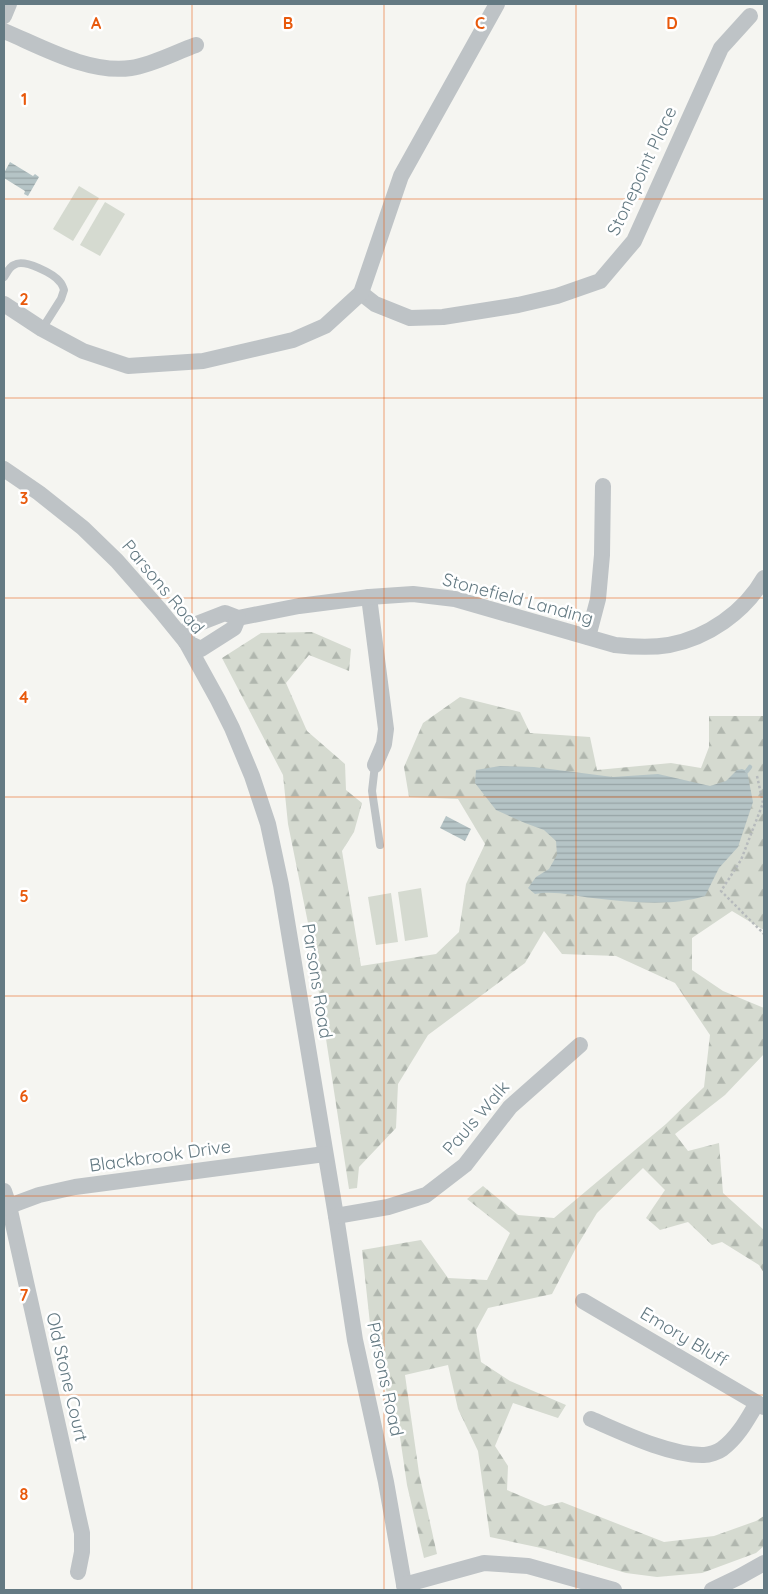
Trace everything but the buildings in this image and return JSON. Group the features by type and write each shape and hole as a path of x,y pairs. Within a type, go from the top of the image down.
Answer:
{"street":[{"path":"4,16 9,4"},
{"path":"4,304 83,351 128,366 203,361 293,340 325,326 361,293 402,176 497,4"},
{"name":"Stonepoint Place","path":"361,293 375,304 410,318 444,317 557,296 600,281 634,241 721,48 750,16"},
{"path":"4,31 76,61 107,69 132,68 196,45"},
{"name":"Parsons Road","path":"4,469 39,493 83,528 117,561 186,642 232,728 252,776 268,824 281,885 355,1340 386,1482 405,1588"},
{"path":"588,637 598,600 602,555 604,486"},
{"name":"Stonefield Landing","path":"186,642 201,648 234,628 238,618 299,606 369,596 413,594 455,599 615,645 642,648 670,645 696,637 720,624 742,607 760,586 764,578"},
{"path":"369,596 386,729 384,744 375,764"},
{"name":"Pauls Walk","path":"336,1216 388,1207 426,1195 465,1165 510,1107 580,1045"},
{"name":"Blackbrook Drive","path":"5,1202 75,1188 325,1154"},
{"name":"Old Stone Court","path":"5,1202 82,1533 82,1552 78,1572"},
{"name":"Emory Bluff","path":"584,1301 761,1405"},
{"path":"590,1419 633,1438 684,1454 706,1456 721,1450 737,1436 761,1405"},
{"path":"405,1588 484,1562 528,1566 614,1590"},
{"path":"712,1590 764,1563"}],"lane":[{"path":"4,277 14,265 27,263 43,270 60,282 64,290 61,299 42,328"},
{"path":"375,764 372,791 380,845"}],"path":[{"path":"757,776 763,803 741,860 721,891 764,934"}],"green space":[{"path":"79,186 99,198 73,241 53,229"},
{"path":"105,202 125,214 100,256 80,245"},
{"path":"312,632 351,649 349,671 309,655 286,683 307,731 345,764 346,790 362,803 354,832 342,851 361,966 436,954 459,932 466,884 485,844 458,799 409,797 404,767 423,723 460,697 520,712 530,733 590,737 597,770 671,763 701,768 709,747 709,716 764,716 764,929 732,911 692,938 692,970 723,991 764,1008 764,1054 725,1095 675,1134 688,1151 719,1143 723,1193 764,1230 764,1273 759,1265 722,1242 712,1245 688,1222 660,1230 646,1218 665,1190 643,1168 597,1213 552,1294 488,1308 476,1330 481,1362 510,1381 566,1405 558,1418 513,1403 495,1446 508,1466 507,1490 545,1506 562,1502 664,1542 714,1536 756,1521 764,1516 764,1546 756,1553 702,1573 657,1577 626,1573 541,1548 490,1537 478,1451 458,1409 448,1365 405,1375 419,1473 437,1554 424,1558 407,1485 400,1437 372,1342 362,1250 421,1240 448,1278 487,1280 510,1233 467,1199 483,1186 518,1215 554,1218 666,1124 704,1087 710,1035 675,983 616,956 562,954 544,931 525,963 428,1035 398,1084 396,1128 359,1167 357,1188 349,1189 309,928 288,824 283,775 222,658 261,633"},
{"path":"421,888 428,937 405,941 398,892"},
{"path":"391,893 398,942 376,945 368,897"}],"shaded area":[{"path":"10,162 33,176 35,174 39,177 28,196 24,194 25,191 4,178 4,173"},
{"path":"500,766 534,767 613,777 658,774 710,786 726,781 737,770 742,769 747,771 753,802 738,847 719,868 705,896 678,902 649,903 607,900 557,893 535,894 528,888 536,877 549,869 557,855 556,841 544,830 496,810 475,783 476,770"},
{"path":"446,816 471,829 465,841 440,828"}],"waterway":[{"path":"747,771 750,767"}]}
